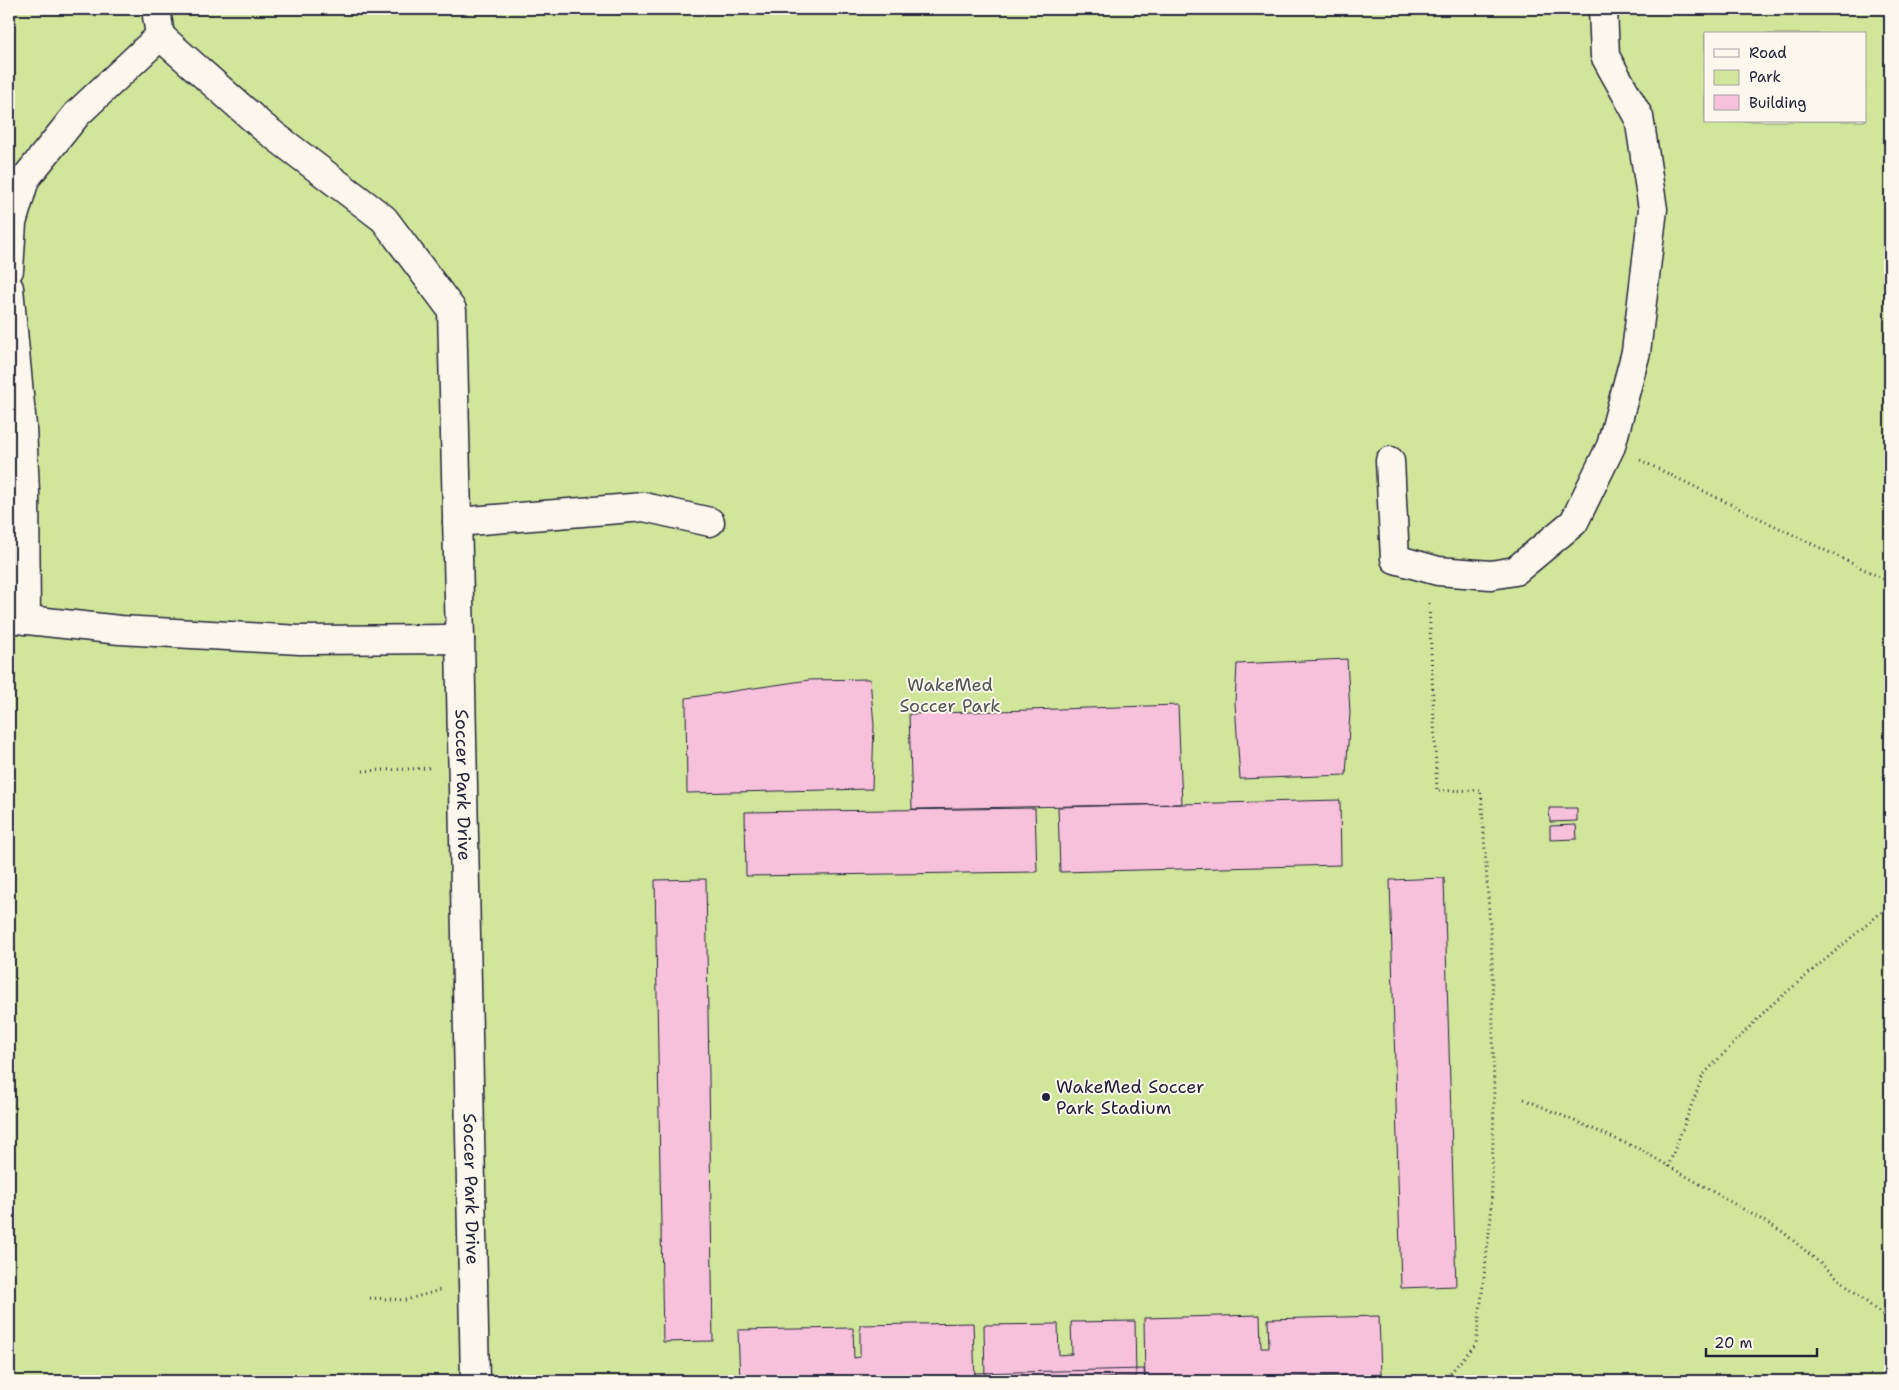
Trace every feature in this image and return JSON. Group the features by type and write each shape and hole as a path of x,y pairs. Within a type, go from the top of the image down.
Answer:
{"street":[{"path":"9,270 12,223 25,179 78,114 160,36 156,9"},
{"path":"1390,461 1395,559 1438,571 1491,575 1515,571 1574,522 1611,446 1636,352 1654,209 1639,117 1605,56 1603,9"},
{"name":"Soccer Park Drive","path":"160,36 263,127 384,219 452,310 475,1381"},
{"path":"9,288 22,426 25,492 17,619 120,630 300,640 460,639"},
{"path":"457,522 644,507 710,522"}],"path":[{"path":"1611,446 1890,582"},
{"path":"1428,568 1437,791 1481,790 1492,957 1494,1102 1491,1217 1476,1344 1443,1381"},
{"path":"363,772 462,766"},
{"path":"1668,1166 1704,1075 1769,1007 1890,905"},
{"path":"1524,1099 1639,1150 1783,1232 1888,1320 1890,1328"},
{"path":"370,1298 406,1300 436,1290 473,1286"}],"green space":[{"name":"WakeMed Soccer Park","path":"9,9 1890,9 1890,1381 9,1381"}],"building":[{"path":"1347,659 1350,713 1346,775 1240,779 1235,703 1237,664"},
{"path":"870,679 874,725 872,789 687,793 686,698 809,680"},
{"path":"1178,705 1182,804 912,809 909,714"},
{"path":"1340,800 1341,865 1060,872 1058,807"},
{"path":"1035,808 1037,872 746,876 745,812"},
{"path":"1549,808 1577,808 1577,821 1550,822"},
{"path":"1576,825 1577,839 1550,840 1550,826"},
{"path":"1444,878 1456,1286 1401,1288 1390,880"},
{"path":"706,879 713,1341 663,1342 655,880"},
{"path":"1260,1315 1261,1348 1269,1348 1268,1319 1379,1316 1381,1375 1145,1381 1144,1318"},
{"path":"1135,1321 1136,1377 985,1381 984,1325 1058,1324 1059,1355 1072,1354 1071,1322"},
{"path":"973,1323 975,1381 740,1381 738,1330 853,1328 854,1358 860,1357 860,1325"},
{"path":"1144,1369 1145,1381 975,1381 975,1373"}],"place":[{"name":"WakeMed Soccer Park Stadium","path":"1046,1097"}]}
